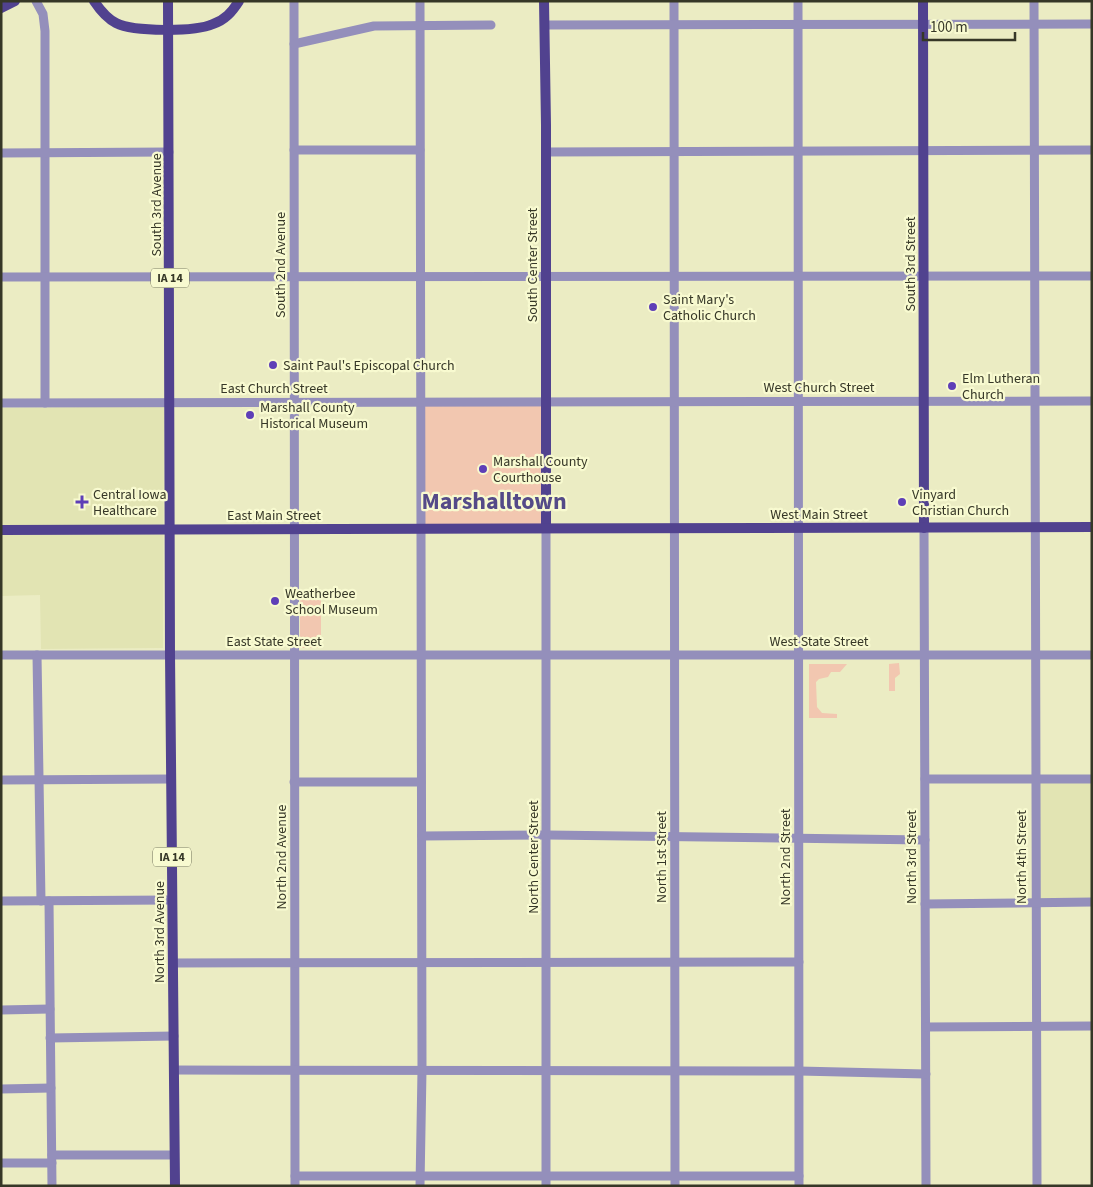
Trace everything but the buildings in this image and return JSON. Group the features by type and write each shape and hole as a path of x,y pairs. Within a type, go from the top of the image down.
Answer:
{"main road":[{"path":"94,1 100,10 117,24 140,28 212,25 226,17 238,1"},
{"name":"South Center Street","path":"544,1 546,124 546,528"},
{"name":"South 3rd Street","path":"923,1 924,528"},
{"name":"South 3rd Avenue","path":"168,4 170,528"},
{"name":"West Main Street","path":"546,528 1092,527"},
{"name":"North 3rd Avenue","path":"170,528 175,1186"},
{"name":"East Main Street","path":"1,530 546,528"}],"street":[{"path":"36,1 43,14 46,32 45,403"},
{"name":"South 2nd Avenue","path":"294,1 294,528"},
{"path":"420,1 422,656 422,1070 420,1181"},
{"name":"North 1st Street","path":"674,1 675,1186"},
{"name":"North 2nd Street","path":"798,1 799,1186"},
{"name":"North 4th Street","path":"1034,1 1037,1186"},
{"path":"545,26 923,23 1092,24"},
{"path":"294,44 374,26 492,26"},
{"path":"294,150 420,150"},
{"path":"546,152 1092,150"},
{"path":"1,153 169,152"},
{"path":"1,278 170,276 1092,276"},
{"name":"East Church Street","path":"1,403 546,400"},
{"name":"West Church Street","path":"546,400 674,402 1092,401"},
{"name":"North 2nd Avenue","path":"294,528 295,1186"},
{"name":"North Center Street","path":"546,528 546,1181"},
{"name":"North 3rd Street","path":"924,528 926,1186"},
{"name":"West State Street","path":"547,656 799,654 1092,655"},
{"name":"East State Street","path":"1,655 547,656"},
{"path":"37,655 40,780 50,1009 52,1186"},
{"path":"1,780 172,779"},
{"path":"925,779 1092,779"},
{"path":"294,782 421,782"},
{"path":"422,836 547,835 925,840"},
{"path":"1,901 172,900"},
{"path":"926,904 1092,902"},
{"path":"173,963 546,960 799,962"},
{"path":"1,1010 50,1009"},
{"path":"926,1027 1092,1026"},
{"path":"50,1038 174,1036"},
{"path":"174,1070 799,1070 926,1074"},
{"path":"1,1088 51,1088"},
{"path":"1,1163 174,1154"},
{"path":"295,1176 420,1181 546,1181 675,1176 799,1176"}],"shaded area":[{"path":"546,400 546,528 421,529 421,401"},
{"name":"Central Iowa Healthcare","path":"164,406 163,648 41,649 40,595 1,596 1,408"},
{"path":"300,595 321,595 321,648 300,648"},
{"path":"899,663 900,674 895,678 895,691 889,691 889,664"},
{"path":"809,664 847,664 840,672 831,672 828,677 819,679 816,682 817,707 822,713 837,714 837,718 809,718"},
{"path":"1035,779 1092,779 1092,902 1035,902"}],"place":[{"name":"Saint Mary's Catholic Church","path":"653,307"},
{"name":"Saint Paul's Episcopal Church","path":"273,365"},
{"name":"Elm Lutheran Church","path":"952,386"},
{"name":"Marshall County Historical Museum","path":"250,415"},
{"name":"Marshall County Courthouse","path":"483,469"},
{"name":"Central Iowa Healthcare","path":"82,502"},
{"name":"Vinyard Christian Church","path":"902,502"},
{"name":"Weatherbee School Museum","path":"275,601"}],"district":[{"name":"Marshalltown","path":"494,501"}]}
